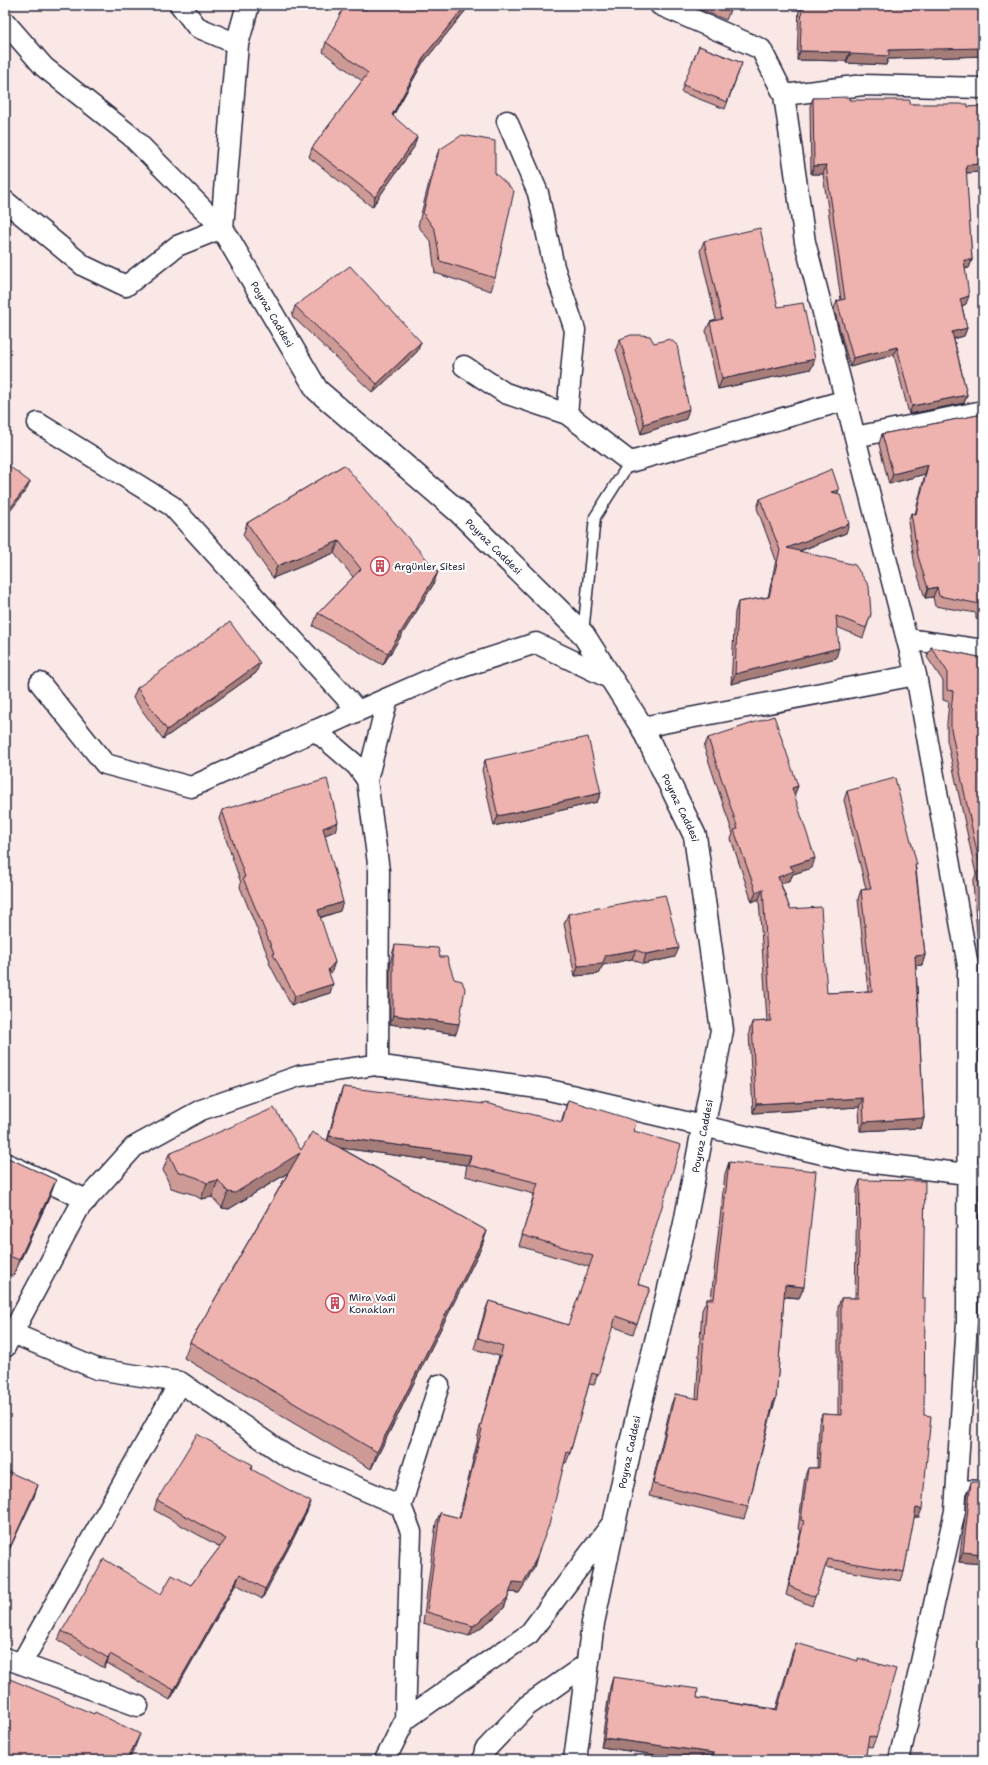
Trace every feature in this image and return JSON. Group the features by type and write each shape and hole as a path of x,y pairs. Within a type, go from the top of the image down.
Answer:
{"street":[{"path":"180,5 197,27 237,44"},
{"path":"222,228 237,44 248,5"},
{"path":"660,5 761,49 784,95 806,242 916,675 968,966 975,1174 955,1511 899,1760"},
{"path":"5,22 44,67 131,136 222,228"},
{"path":"784,95 863,85 983,88"},
{"path":"507,121 538,193 554,268 574,330 566,414"},
{"path":"5,201 84,266 126,286 176,246 222,228"},
{"name":"Poyraz Caddesi","path":"222,228 317,390 459,512 583,634 642,727 696,836 722,1030 684,1228 633,1434 593,1623 575,1760"},
{"path":"464,366 505,393 566,414 630,462 846,400"},
{"path":"855,437 983,411"},
{"path":"38,423 172,506 358,711"},
{"path":"907,639 983,650"},
{"path":"40,683 105,764 191,787 447,672 536,643 611,679"},
{"path":"642,727 916,675"},
{"path":"378,1066 379,871 367,780 388,698"},
{"path":"315,730 356,766 367,780"},
{"path":"401,1506 288,1457 180,1382 96,1369 7,1337 79,1208 134,1147 201,1110 299,1076 378,1066 545,1089 848,1160 975,1174"},
{"path":"5,1163 87,1200"},
{"path":"138,1706 13,1661 180,1382"},
{"path":"385,1760 405,1720 410,1532 401,1506 439,1385"},
{"path":"405,1720 529,1634 614,1521"},
{"path":"483,1760 485,1750 527,1706 588,1663"}],"lane":[{"path":"583,634 595,517 630,462"},
{"path":"956,1485 983,1486"}],"building":[{"path":"345,5 358,5 365,10 369,5 466,5 425,55 392,115 417,137 375,197 312,148 368,73 326,42"},
{"path":"717,5 732,5 729,10"},
{"path":"802,5 983,5 983,48 889,50 889,56 850,54 850,52 800,51"},
{"path":"699,46 742,63 727,102 683,85"},
{"path":"849,97 849,100 910,100 910,104 968,104 968,107 983,106 983,164 966,165 972,260 964,260 969,296 960,299 967,328 952,332 967,395 912,406 897,347 853,358 837,301 845,299 826,165 814,166 813,98"},
{"path":"462,135 495,141 495,173 514,191 495,278 440,261 435,230 423,213 439,150"},
{"path":"760,228 778,307 803,303 815,359 722,379 710,322 722,319 704,241"},
{"path":"350,266 421,342 377,384 295,306"},
{"path":"631,335 650,336 654,343 670,339 677,345 689,409 644,424 620,339"},
{"path":"983,414 983,609 980,609 980,604 939,596 937,587 928,589 918,556 911,513 916,514 928,465 893,474 882,434"},
{"path":"5,463 30,482 5,515"},
{"name":"Argünler Sitesi","path":"344,465 438,572 388,653 318,613 361,569 339,541 277,566 247,523"},
{"path":"832,469 839,490 831,492 840,494 849,524 787,548 855,565 869,586 871,614 866,628 836,616 839,648 735,674 738,602 769,597 780,550 760,499"},
{"path":"230,622 260,663 167,730 137,688"},
{"path":"931,647 983,658 983,949 977,872 981,871 951,729 953,691 947,690 947,671"},
{"path":"774,716 798,786 792,788 815,858 790,866 794,871 778,877 790,909 821,907 827,993 872,991 861,890 871,889 847,791 895,778 917,865 915,865 925,955 915,956 924,1118 864,1122 863,1098 756,1104 752,1022 771,1021 763,889 756,892 734,830 738,829 708,738"},
{"path":"588,737 601,793 498,816 485,760"},
{"path":"327,779 338,822 323,828 343,902 318,910 335,962 328,970 333,984 295,996 273,954 274,953 243,878 245,877 222,810"},
{"path":"665,895 679,948 646,954 636,950 606,955 602,964 578,966 568,914"},
{"path":"395,945 438,948 440,957 447,957 454,979 462,981 465,989 459,1024 393,1015 393,958"},
{"path":"343,1087 485,1103 562,1122 568,1100 636,1121 634,1131 681,1145 638,1284 650,1288 637,1324 616,1316 598,1375 592,1373 570,1453 567,1452 549,1525 537,1556 523,1583 513,1582 508,1597 473,1626 427,1612 440,1513 460,1518 482,1429 480,1428 503,1346 478,1338 489,1301 568,1325 593,1256 522,1235 538,1183 469,1165 471,1155 329,1136"},
{"name":"Mira Vadi Konakları","path":"274,1108 301,1150 312,1132 487,1231 377,1452 190,1342 300,1153 235,1193 228,1192 218,1180 207,1183 198,1178 177,1171 169,1154"},
{"path":"5,1156 56,1180 19,1260 5,1254"},
{"path":"729,1162 816,1171 804,1287 785,1285 776,1399 774,1399 748,1507 653,1484 675,1394 699,1399 707,1299 714,1299"},
{"path":"860,1180 925,1181 923,1298 925,1298 924,1415 931,1416 922,1509 916,1508 904,1572 828,1559 815,1597 789,1586 804,1521 801,1520 808,1468 819,1468 822,1414 841,1415 841,1298 858,1298"},
{"path":"982,1190 983,1190 983,1212"},
{"path":"197,1434 253,1465 251,1469 311,1502 265,1589 240,1574 174,1690 110,1654 108,1658 62,1631 104,1559 161,1594 172,1575 191,1585 226,1539 157,1500"},
{"path":"5,1470 38,1485 12,1543 5,1555"},
{"path":"971,1482 983,1482 983,1554 963,1552"},
{"path":"796,1643 858,1661 858,1658 896,1669 876,1738 869,1736 865,1760 724,1760 713,1758 714,1753 604,1738 613,1677 698,1689 697,1698 777,1710"},
{"path":"5,1677 94,1714 95,1712 140,1734 127,1760 5,1760"}],"place":[{"name":"Argünler Sitesi","path":"380,566"},
{"name":"Mira Vadi Konakları","path":"335,1303"}]}
